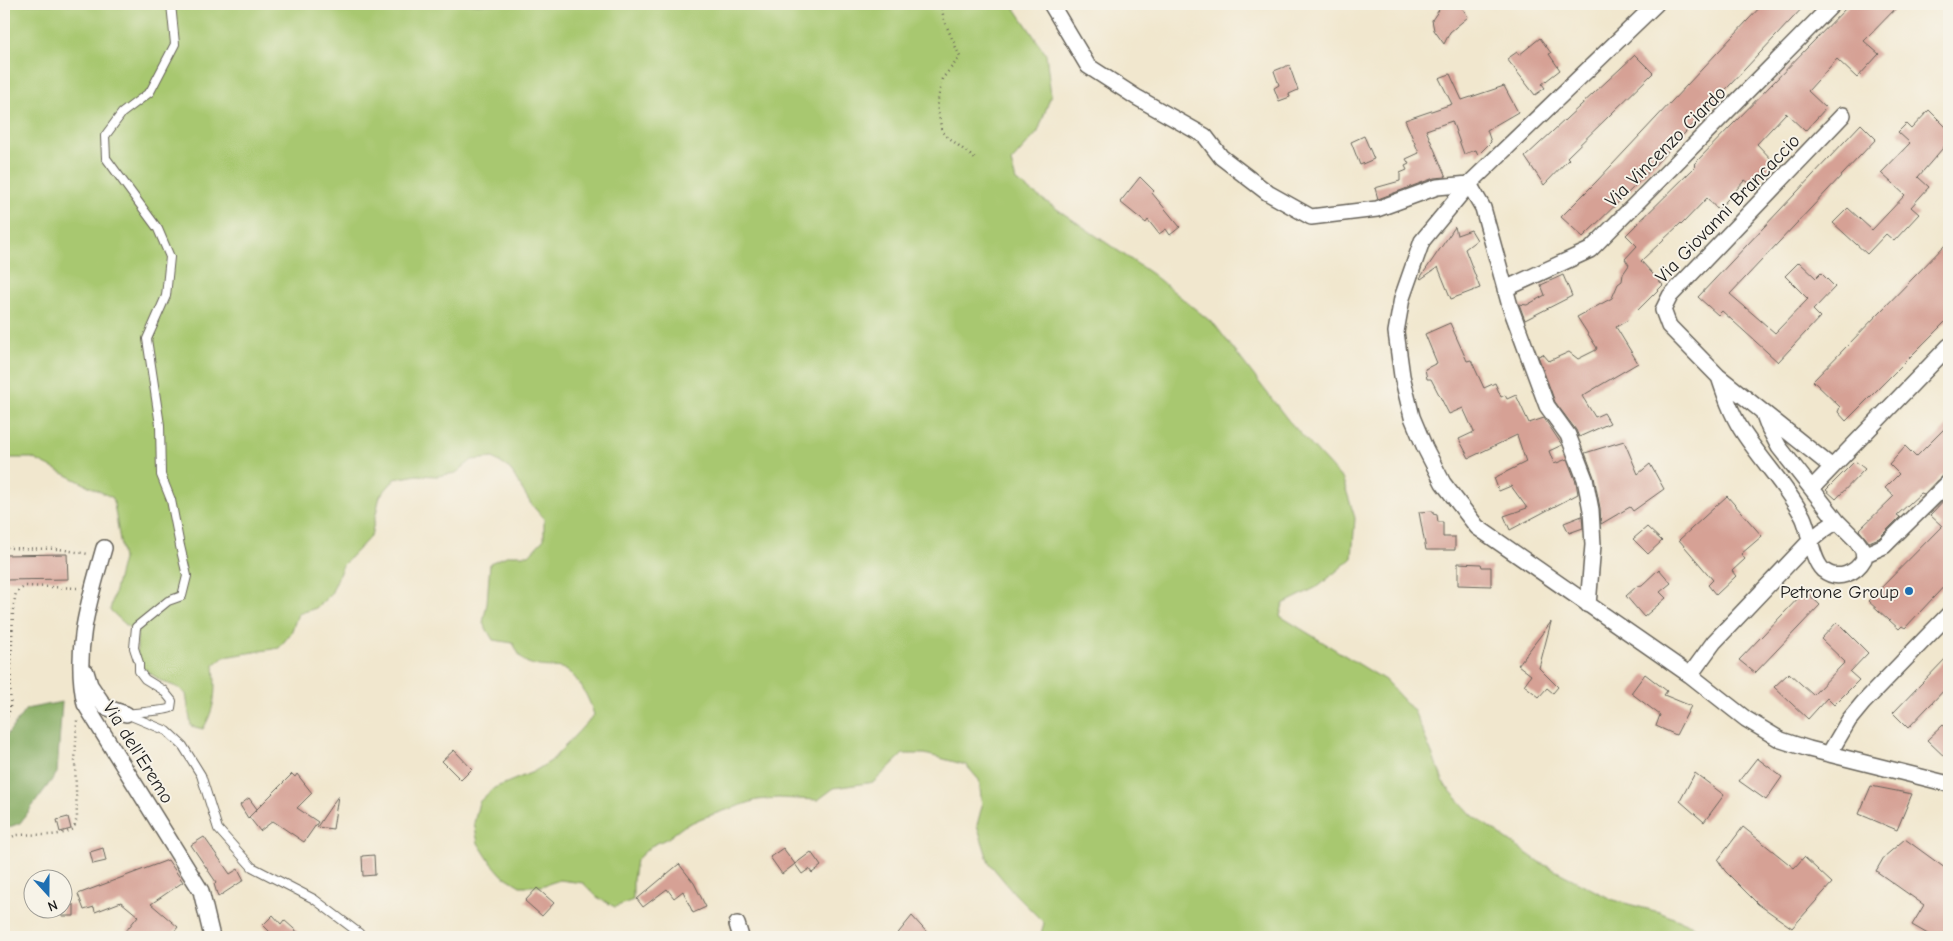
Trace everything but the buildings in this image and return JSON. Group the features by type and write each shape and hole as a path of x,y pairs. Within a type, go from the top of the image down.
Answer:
{"street":[{"path":"1051,4 1088,66 1136,97 1205,136 1220,157 1268,193 1311,217 1377,209 1437,187 1469,184"},
{"path":"1656,4 1469,184 1422,241 1402,298 1396,332 1402,376 1412,417 1443,483 1477,527 1690,674 1746,719 1781,740 1809,749 1949,784"},
{"name":"Via Vincenzo Ciardo","path":"1505,289 1590,250 1833,4"},
{"name":"Via Giovanni Brancaccio","path":"1832,467 1718,376 1669,326 1663,310 1666,302 1843,115"},
{"path":"1469,184 1483,208 1510,306 1547,406 1568,435 1584,479 1591,510 1593,545 1588,605"},
{"path":"1812,488 1949,346"},
{"name":"Via Giovanni Brancaccio","path":"1718,376 1734,416 1798,508 1811,540"},
{"name":"Via Giovanni Brancaccio","path":"1763,412 1774,439 1837,522"},
{"path":"1864,555 1884,546 1949,482"},
{"path":"1690,674 1714,642 1811,540 1822,531 1837,522 1856,540 1864,555 1864,559 1859,568 1850,574 1832,575 1822,569 1817,561 1811,540"},
{"name":"Via dell'Eremo","path":"102,552 80,646 82,689 85,704 201,891 212,937"},
{"path":"1829,754 1849,720 1863,703 1949,614"},
{"path":"81,668 88,675 90,685 105,706 126,714"}],"lane":[{"path":"126,714 144,710 167,711 171,708 172,701 163,690 145,679 139,671 139,663 134,648 136,627 168,601 182,596 187,576 171,500 160,475 160,425 147,339 166,296 170,257 158,229 106,158 105,136 122,113 150,92 175,44 171,4"},
{"path":"126,714 167,731 183,746 201,776 218,829 252,867 314,899 362,937"}],"path":[{"path":"941,4 944,20 960,57 942,78 937,105 942,132 975,159"},
{"path":"4,492 7,548 102,552"},
{"path":"4,726 10,709 13,610 16,592 26,586 92,589"},
{"path":"4,676 8,675 11,670"},
{"path":"4,841 17,835 50,836 65,834 74,829 77,818 75,762 78,712 85,704"}],"green space":[{"path":"4,4 1012,4 1046,54 1051,95 1038,132 1011,162 1016,181 1152,274 1215,325 1288,420 1343,480 1355,518 1352,558 1319,586 1283,604 1280,616 1385,680 1414,711 1445,785 1472,815 1539,862 1613,900 1659,912 1720,937 1040,937 1044,923 1015,894 989,863 977,825 982,806 979,780 966,765 925,754 903,754 874,782 834,788 818,800 778,798 757,800 684,826 668,838 651,846 636,860 633,900 615,907 597,897 583,883 560,880 541,886 520,886 502,875 478,843 474,823 479,802 494,788 533,772 551,761 594,715 590,702 573,675 561,668 537,666 527,663 523,660 513,643 493,640 483,623 487,603 490,563 509,555 529,555 544,539 544,519 531,504 510,469 493,458 472,460 456,473 437,476 417,475 395,479 380,496 371,536 343,565 331,594 316,608 298,614 291,633 279,648 224,657 214,665 215,690 213,706 203,729 191,726 186,694 179,688 161,681 143,668 137,655 137,635 110,610 123,559 113,498 32,458 4,458 4,38 8,23 4,22"},
{"path":"62,702 57,773 20,823 4,829 4,739 26,709"}],"place":[{"name":"Petrone Group","path":"1909,591"}]}
